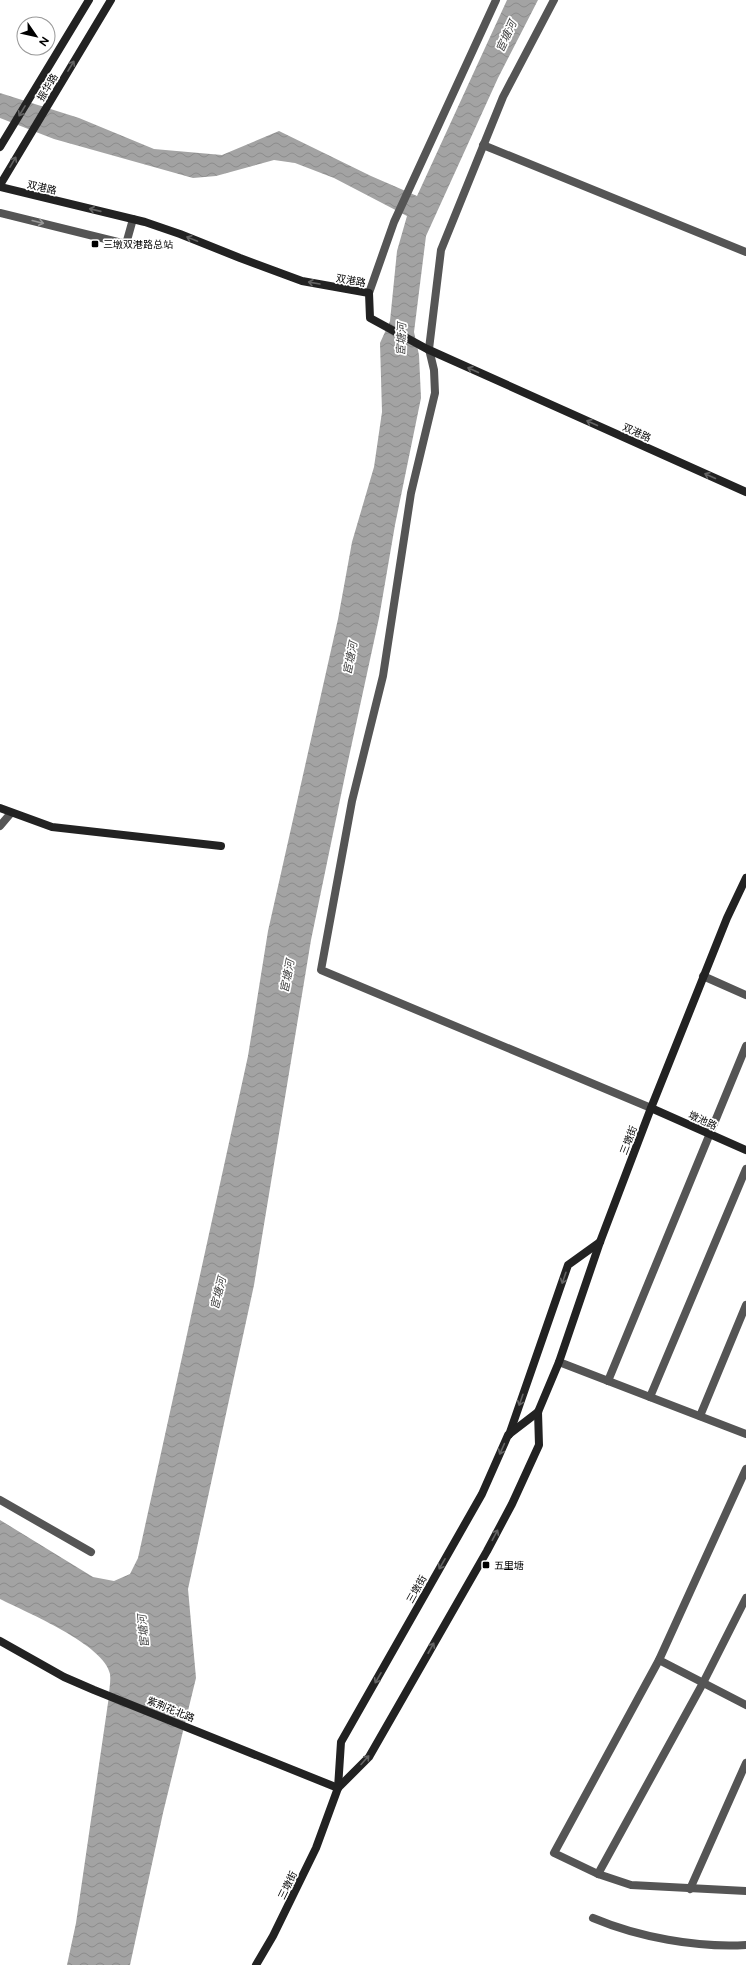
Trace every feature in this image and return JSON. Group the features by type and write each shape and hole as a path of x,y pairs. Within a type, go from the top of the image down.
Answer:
{"street":[{"name":"振华路","path":"0,147 89,0"},
{"name":"振华路","path":"0,186 111,0"},
{"path":"370,293 394,222 496,0"},
{"path":"554,0 503,97 441,250 428,349 434,370 435,393 411,493 383,676 352,801 321,970 651,1108"},
{"path":"483,145 746,252"},
{"name":"双港路","path":"0,186 132,219 180,234 302,281 370,293 370,318 428,349 746,492"},
{"path":"0,213 126,244 132,219"},
{"path":"0,808 52,827 221,846"},
{"path":"0,826 11,813"},
{"name":"三墩街","path":"338,1788 369,1757 509,1511 539,1445 538,1412 559,1362 600,1242 651,1108 727,918 746,878"},
{"path":"704,976 746,995"},
{"path":"608,1381 746,1046"},
{"name":"墩池路","path":"651,1108 746,1150"},
{"path":"650,1397 746,1169"},
{"path":"508,1435 568,1265 600,1242"},
{"path":"700,1416 746,1304"},
{"path":"559,1362 746,1434"},
{"name":"三墩街","path":"256,1965 273,1936 316,1848 338,1788 341,1742 482,1494 508,1435 538,1412"},
{"path":"746,1469 659,1660 554,1853 598,1874 631,1885 746,1891"},
{"path":"0,1500 91,1552"},
{"path":"598,1874 703,1683 746,1598"},
{"name":"紫荆花北路","path":"0,1641 64,1677 338,1788"},
{"path":"659,1660 746,1705"},
{"path":"690,1888 746,1763"},
{"path":"594,1918 614,1927 671,1940 733,1946 746,1945"}],"water":[{"name":"宦塘河","path":"507,0 538,0 498,78 426,236 414,332 419,355 421,398 395,525 379,618 311,940 254,1285 188,1589 196,1678 163,1813 130,1965 67,1965 76,1923 109,1696 110,1674 105,1663 80,1641 63,1630 0,1599 0,1520 93,1577 114,1581 130,1574 138,1558 248,1056 268,931 338,619 352,542 374,467 382,412 380,343 390,321 397,251 407,216 334,178 295,163 274,160 216,176 193,178 54,139 0,118 0,93 79,118 154,149 222,155 279,131 371,176 417,196"}],"place":[{"name":"三墩双港路总站","path":"95,244"},
{"name":"五里塘","path":"486,1565"}]}
